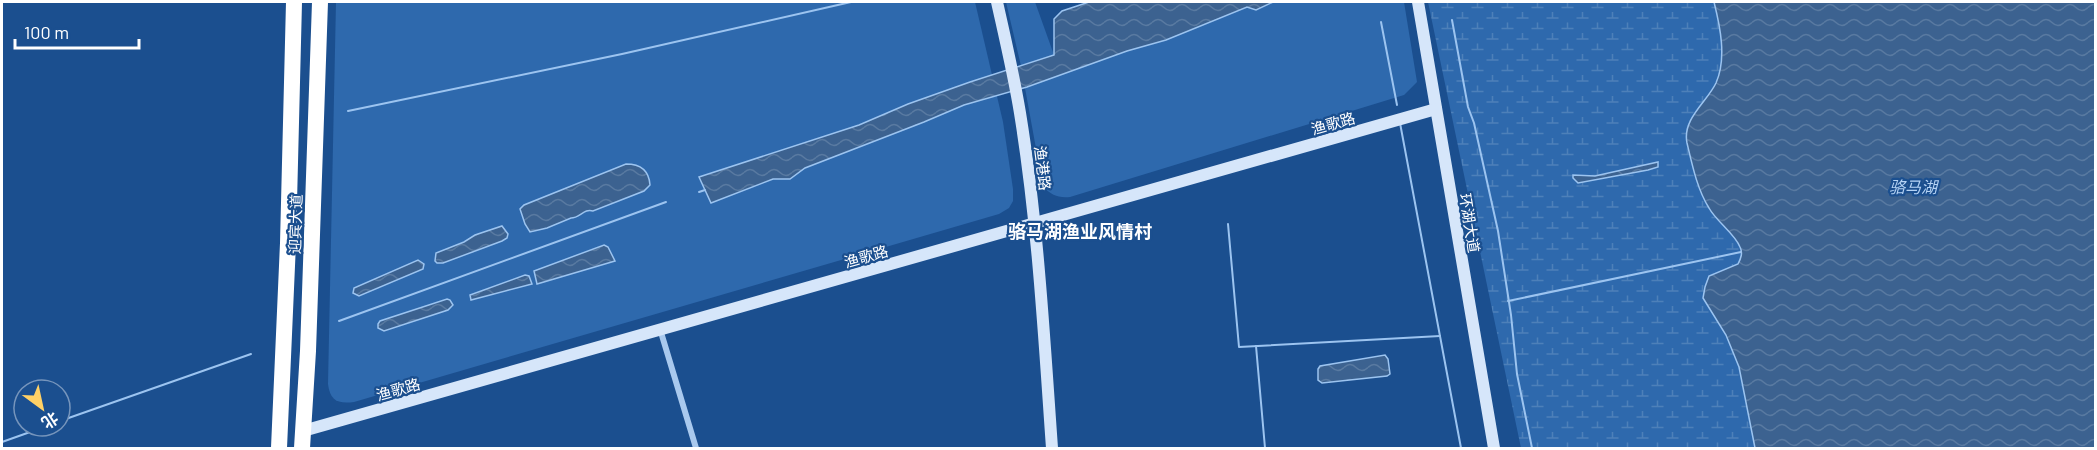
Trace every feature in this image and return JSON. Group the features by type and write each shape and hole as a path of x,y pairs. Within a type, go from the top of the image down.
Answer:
{"highway":[{"name":"迎宾大道","path":"279,448 288,243 294,2"},
{"name":"迎宾大道","path":"302,448 308,351 320,2"}],"street":[{"name":"渔港路","path":"997,2 1020,111 1034,223 1044,311 1052,448"},
{"name":"环湖大道","path":"1418,2 1494,448"},
{"name":"渔歌路","path":"303,431 1436,109"},
{"path":"660,329 696,448"}],"green space":[{"path":"336,2 975,2 1003,122 1013,201 1009,208 999,214 354,402 339,402 333,398 328,384"},
{"path":"1006,2 1035,2 1054,55 1127,51 1166,40 1247,7 1256,10 1273,2 1404,2 1417,82 1404,95 1070,197 1058,196 1043,187 1021,66"},
{"path":"1428,2 1714,2 1720,32 1721,65 1715,84 1694,115 1708,207 1740,246 1742,255 1738,264 1709,276 1703,298 1726,335 1739,367 1755,448 1521,448"}],"water":[{"path":"1089,2 1273,2 1256,10 1247,7 1166,40 1127,51 1027,87 964,105 805,168 790,179 773,179 711,203 699,177 859,125 908,104 1054,55 1054,19 1062,11"},
{"name":"骆马湖","path":"1714,2 2095,2 2095,448 1755,448 1739,367 1726,335 1703,298 1709,276 1738,264 1741,251 1738,242 1712,213 1701,193 1686,134 1692,118 1712,90 1719,73 1722,53"},
{"path":"1658,162 1658,167 1648,170 1578,183 1573,178 1573,175 1595,176"},
{"path":"626,164 636,165 648,175 650,185 644,191 547,228 530,232 520,209 524,205"},
{"path":"502,226 508,234 507,238 502,241 443,263 435,261 436,253 475,235"},
{"path":"604,245 608,247 615,261 537,284 534,271"},
{"path":"418,260 424,264 423,269 359,296 353,293 354,288"},
{"path":"525,275 529,276 532,284 471,300 470,295"},
{"path":"447,299 453,305 448,310 384,331 378,328 380,321"},
{"path":"1385,355 1388,359 1390,374 1387,376 1322,383 1318,380 1320,366"}],"waterway":[{"path":"348,111 622,54 851,2"},
{"path":"1452,20 1468,107 1474,123 1498,231 1511,315 1517,374 1532,448"},
{"path":"1381,22 1397,105"},
{"path":"1400,123 1461,448"},
{"path":"699,192 705,190"},
{"path":"339,321 666,202"},
{"path":"1228,224 1239,347 1440,336"},
{"path":"1508,301 1741,252"},
{"path":"1256,346 1265,448"},
{"path":"72,417 251,354"},
{"path":"2,442 13,438"}],"district":[{"name":"骆马湖渔业风情村","path":"1080,231"}]}
